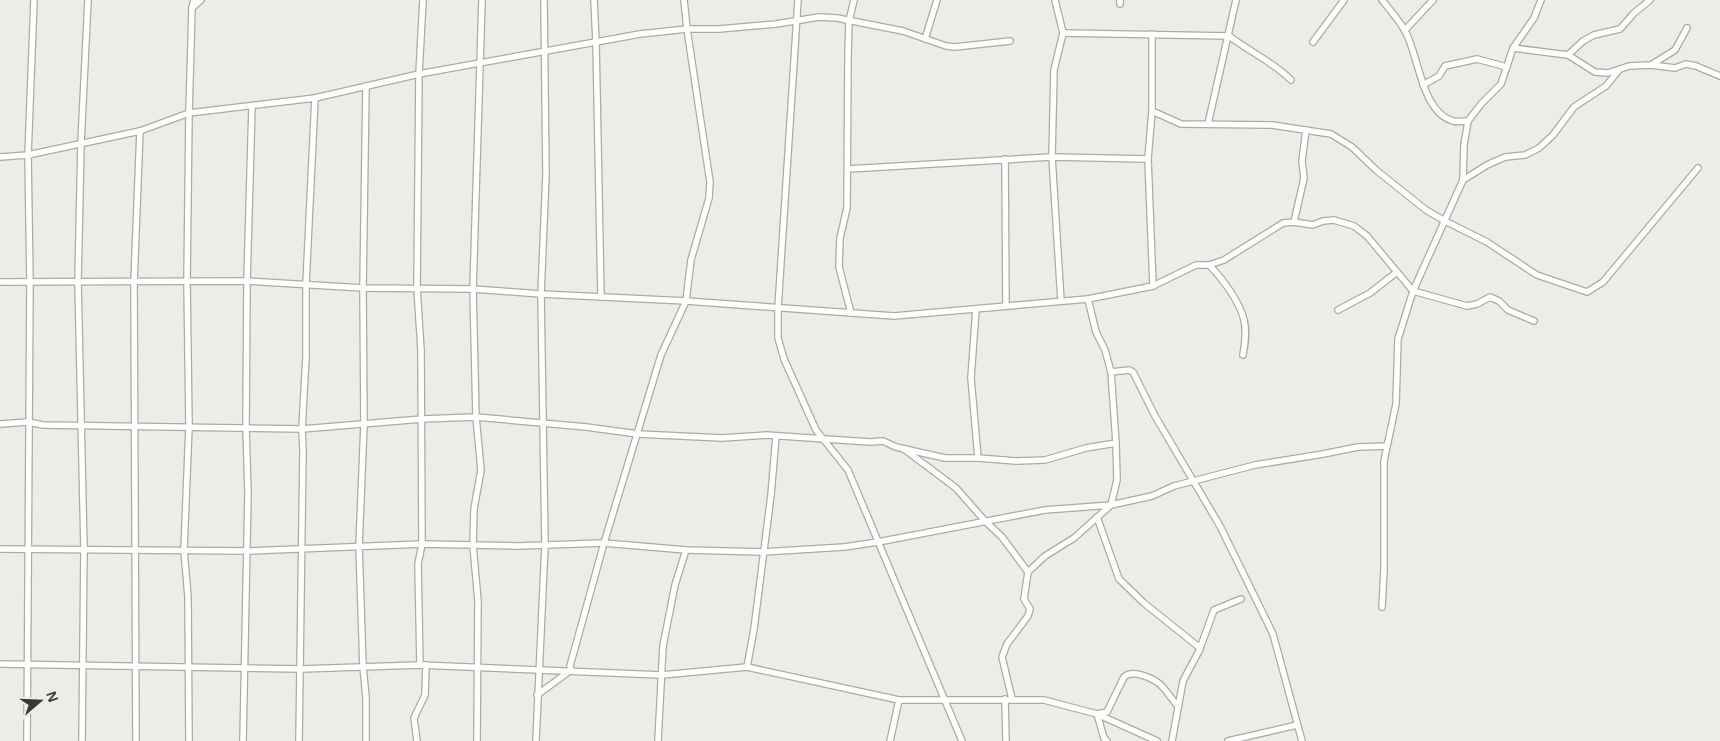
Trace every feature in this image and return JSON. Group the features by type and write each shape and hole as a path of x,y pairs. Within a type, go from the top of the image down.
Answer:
{"street":[{"path":"27,741 29,665 28,422 30,282 28,155 34,0"},
{"path":"82,741 84,549 78,282 81,143 88,0"},
{"path":"189,741 188,597 184,550 189,426 187,281 189,113 192,8 194,0"},
{"path":"192,8 201,0"},
{"path":"417,741 414,718 425,695 418,564 422,544 422,419 421,350 417,288 419,74 423,0"},
{"path":"477,741 478,601 473,545 474,509 481,470 476,417 473,289 482,0"},
{"path":"536,741 545,545 541,294 546,175 544,0"},
{"path":"594,0 601,297"},
{"path":"571,670 570,666 604,543 661,355 686,301 691,260 708,198 710,182 684,0"},
{"path":"798,0 778,308 778,338 784,359 816,430 848,470 962,741"},
{"path":"851,313 839,267 840,238 847,208 849,22 854,0"},
{"path":"925,39 937,0"},
{"path":"1055,0 1062,33 1054,70 1052,157 1061,301"},
{"path":"1208,124 1236,0"},
{"path":"1313,42 1344,0"},
{"path":"1382,0 1405,30 1423,85 1436,108 1452,121 1468,122"},
{"path":"1405,30 1433,0"},
{"path":"1382,607 1384,461 1396,404 1398,339 1413,292 1463,180 1464,146 1468,122 1482,103 1501,84 1513,48 1534,18 1541,0"},
{"path":"1568,55 1583,41 1594,35 1620,29 1634,13 1650,0"},
{"path":"0,157 28,155 140,131 189,113 315,98 419,74 596,42 687,29 719,29 819,17 837,18 849,22 903,31 946,46 955,47 1010,41"},
{"path":"1651,65 1675,50 1687,28"},
{"path":"1062,33 1229,36 1246,49 1271,62 1291,80"},
{"path":"1152,34 1152,111 1148,160 1153,286"},
{"path":"1513,48 1568,55 1595,72 1608,73 1629,66 1651,65 1675,68 1686,64 1720,76"},
{"path":"1423,85 1439,76 1445,66 1477,59 1506,67"},
{"path":"1463,180 1487,165 1505,157 1525,155 1539,148 1553,135 1574,107 1606,86 1619,70"},
{"path":"366,86 363,288 364,424 359,546 363,668 366,697 366,741"},
{"path":"299,741 302,428 306,357 306,284 315,98"},
{"path":"243,741 248,551 246,427 247,281 252,106"},
{"path":"1152,111 1181,124 1272,125 1331,134 1352,147 1376,170 1426,210 1487,242 1538,275 1587,292 1603,282 1698,168"},
{"path":"1294,222 1304,178 1302,161 1306,130"},
{"path":"136,741 134,282 140,131"},
{"path":"848,168 1052,157 1148,160"},
{"path":"1005,159 1006,306"},
{"path":"0,282 247,281 363,288 473,289 686,301 894,316 1088,299 1153,286 1196,266 1209,265 1224,260 1283,223 1294,222 1313,225 1323,221 1334,220 1354,226 1367,236 1413,292 1467,306 1477,304 1490,297 1499,301 1508,310 1534,321"},
{"path":"1209,265 1223,280 1244,320 1246,337 1243,355"},
{"path":"1338,310 1370,293 1397,272"},
{"path":"1012,699 1002,657 1007,644 1028,616 1030,609 1024,599 1028,572 1045,556 1074,538 1111,505 1117,480 1111,372 1105,350 1096,332 1088,299"},
{"path":"976,309 971,378 978,458"},
{"path":"1111,372 1130,370 1133,372 1155,416 1220,526 1273,634 1302,741"},
{"path":"0,424 28,422 43,426 302,428 476,417 586,426 638,434 722,438 776,436 870,442 883,441 945,458 1016,461 1045,460 1086,448 1116,443"},
{"path":"747,667 754,629 771,495 776,436"},
{"path":"0,549 248,551 422,544 545,545 604,543 686,550 763,552 844,547 1045,510 1111,505 1152,496 1174,486 1256,465 1358,447 1387,446"},
{"path":"903,448 956,488 1002,537 1028,572"},
{"path":"1097,517 1118,579 1144,603 1200,648"},
{"path":"658,741 663,646 675,585 686,550"},
{"path":"1172,741 1183,681 1200,648 1214,610 1241,599"},
{"path":"0,664 301,669 423,665 662,675 747,667 899,700 1012,699 1051,701 1097,714 1157,741"},
{"path":"537,695 571,670"},
{"path":"1097,714 1107,712 1124,677 1135,673 1158,682 1178,706"},
{"path":"1005,699 1006,741"},
{"path":"890,741 899,700"},
{"path":"1097,714 1107,741"},
{"path":"1228,741 1297,725"}]}
